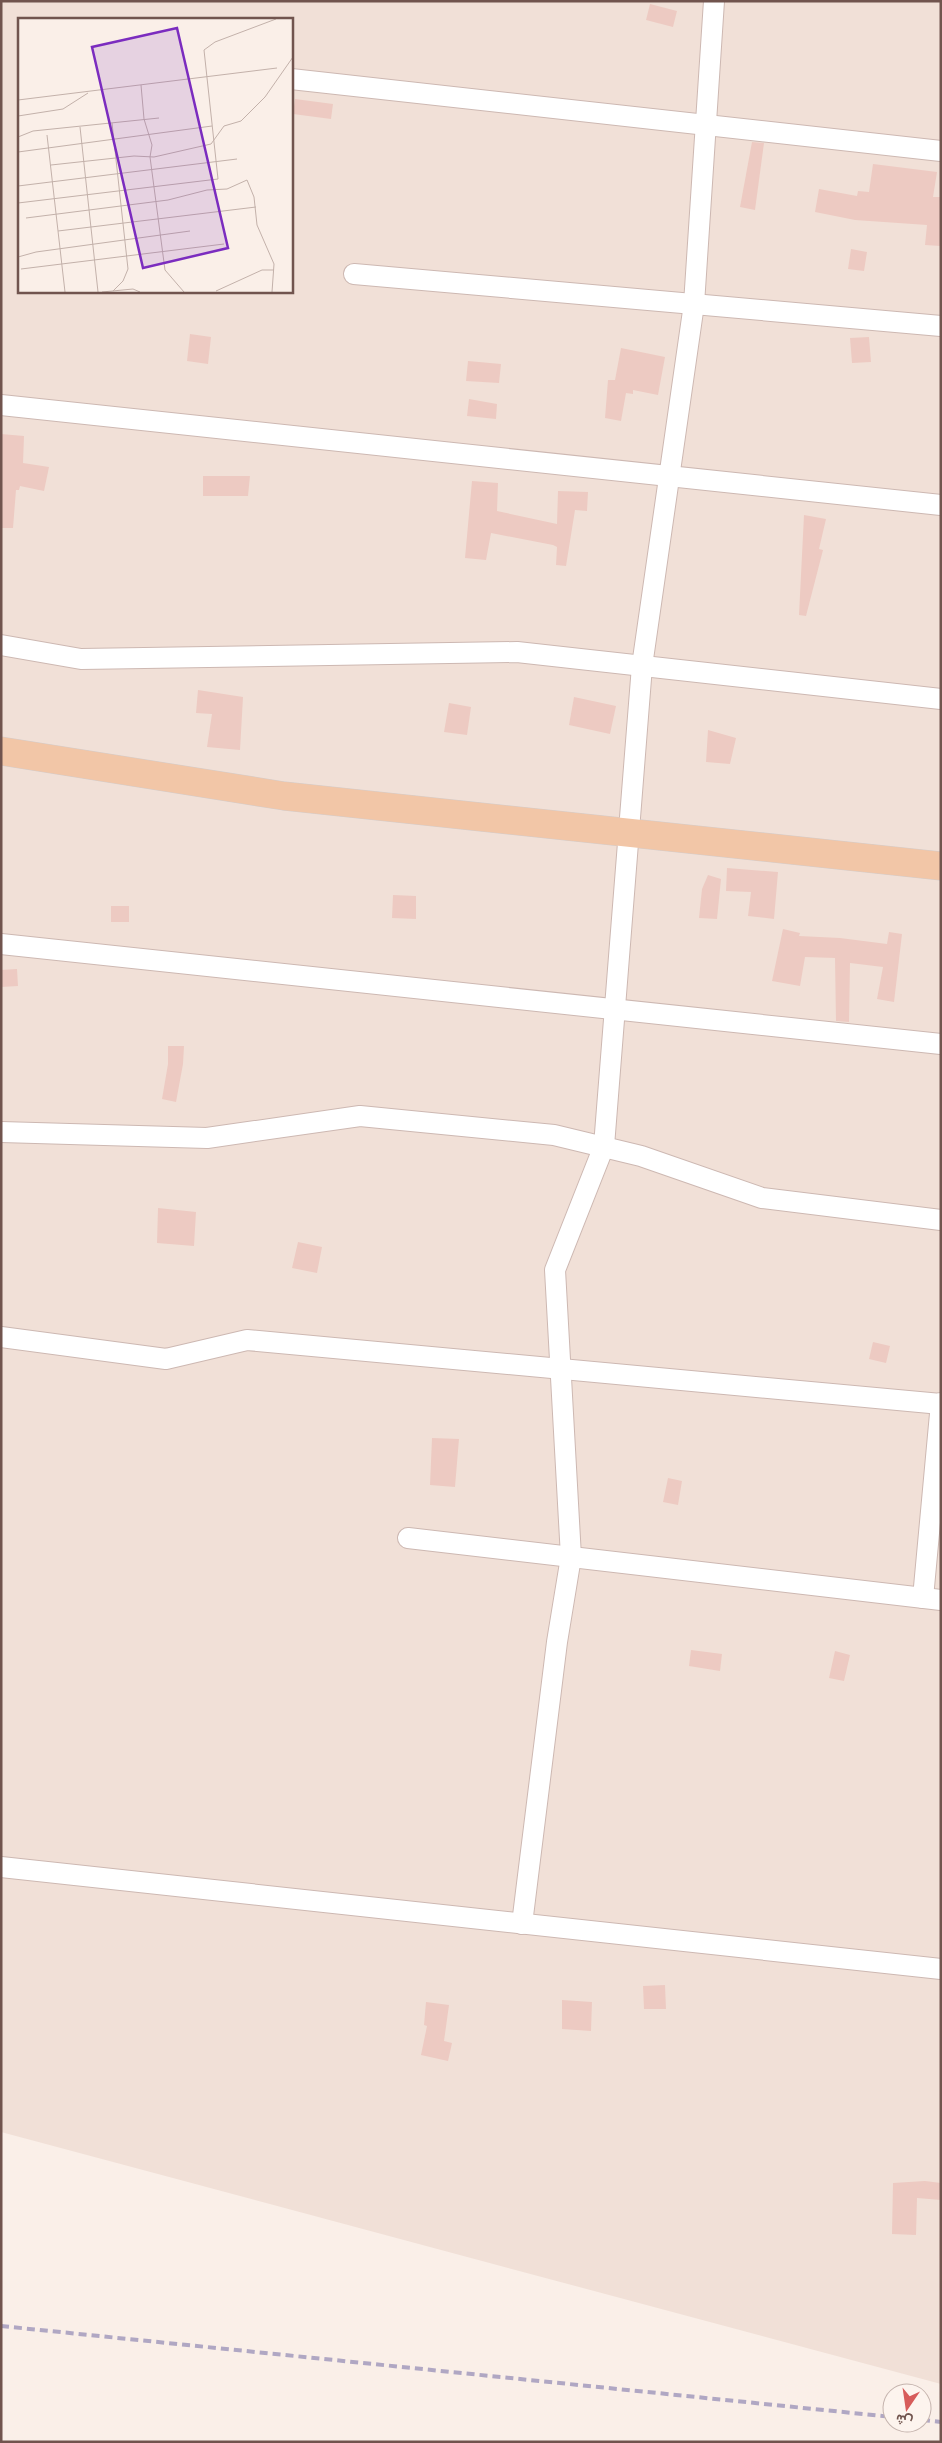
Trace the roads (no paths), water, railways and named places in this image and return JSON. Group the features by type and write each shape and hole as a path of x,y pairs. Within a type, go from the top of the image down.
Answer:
{"main road":[{"path":"1,752 284,796 941,866"}],"street":[{"path":"522,1924 557,1642 571,1557 555,1270 604,1146 642,666 694,304 714,1"},
{"path":"292,80 941,151"},
{"path":"354,274 941,326"},
{"path":"1,405 941,505"},
{"path":"1,645 81,659 517,652 941,699"},
{"path":"1,944 941,1044"},
{"path":"1,1132 207,1138 360,1116 554,1135 641,1156 762,1198 941,1220"},
{"path":"1,1337 166,1359 247,1340 941,1404 932,1599 408,1538"},
{"path":"1,1867 941,1969"}],"railway":[{"path":"1,2326 882,2416"},
{"path":"932,2421 941,2422"}]}
